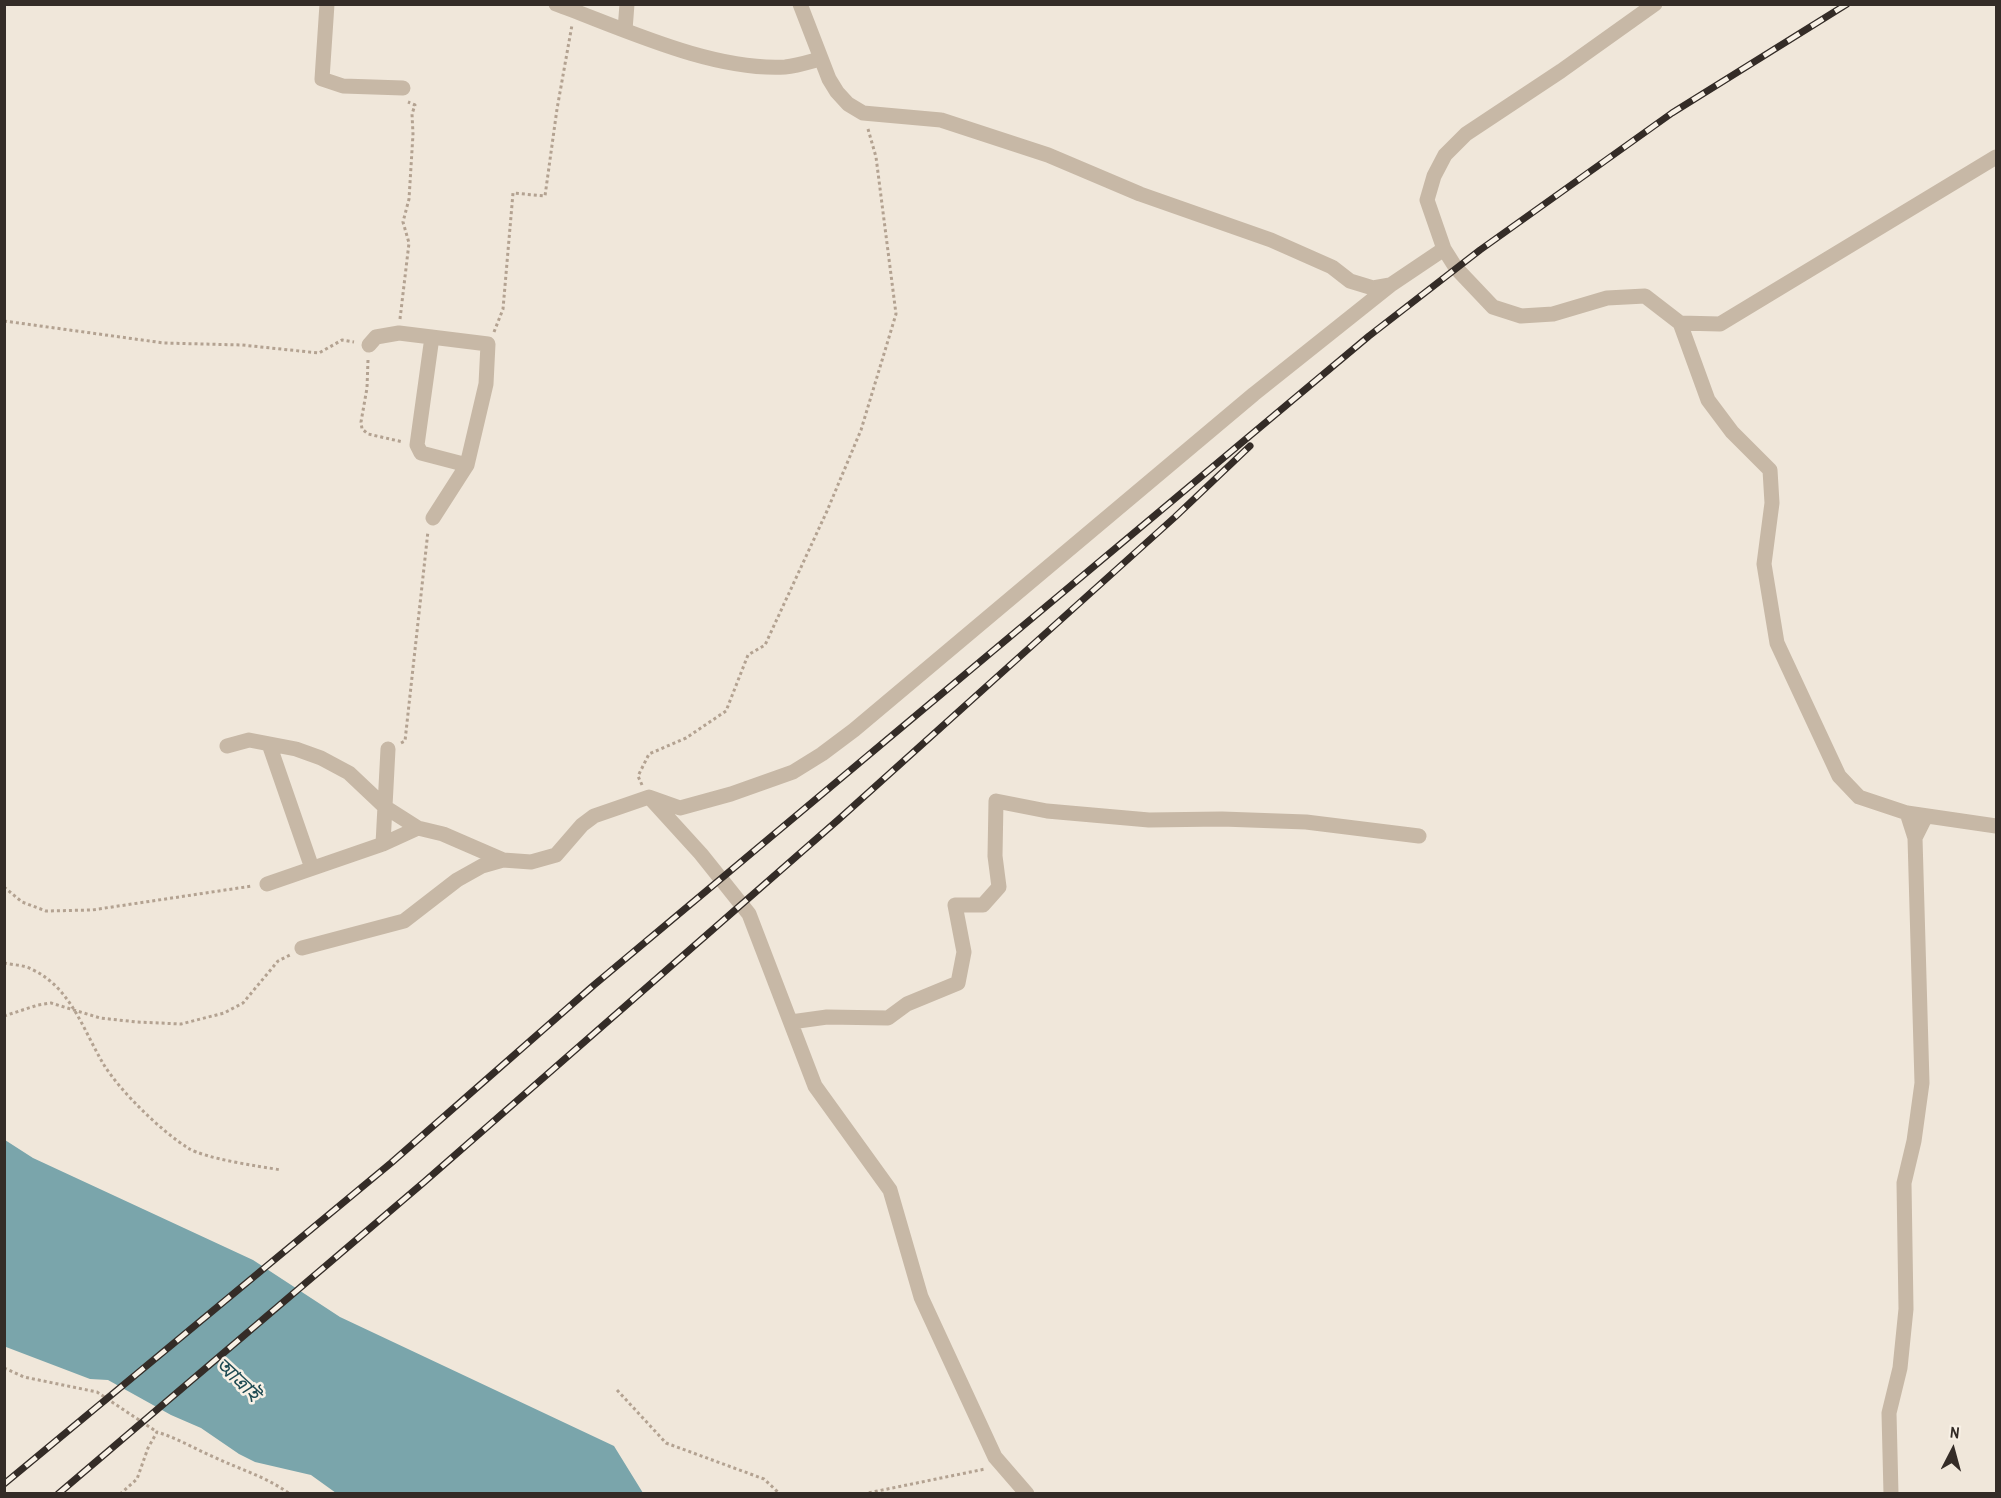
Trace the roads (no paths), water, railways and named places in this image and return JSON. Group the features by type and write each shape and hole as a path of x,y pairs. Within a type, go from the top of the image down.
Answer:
{"street":[{"path":"327,4 322,79 343,86 405,94"},
{"path":"556,4 673,47 731,63 769,68 788,67 820,59"},
{"path":"625,30 627,4"},
{"path":"800,4 829,79 848,104 863,113 941,120 1048,155 1140,194 1271,240 1332,267 1350,281 1372,288 1392,284"},
{"path":"1655,4 1467,134 1445,155 1434,176 1427,200 1444,249 1456,268 1493,307 1521,316 1553,314 1607,298 1645,296 1680,323 1708,400 1732,432 1770,470 1772,503 1764,564 1777,643 1839,776 1859,797 1907,813 1996,826"},
{"path":"1680,323 1720,324 1996,157"},
{"path":"226,746 249,740 296,749 313,755 349,773 385,807 417,828 443,834 503,860 531,862 556,855 582,825 594,816 649,797 680,808 732,794 793,772 854,730 1254,394 1392,284 1444,249"},
{"path":"369,345 376,337 399,333 488,344 486,384 467,465 433,518"},
{"path":"432,337 417,445 421,453 467,465"},
{"path":"269,744 312,868"},
{"path":"382,844 388,749"},
{"path":"649,797 701,854 749,914 815,1086 890,1190 921,1297 995,1457 1027,1494"},
{"path":"791,1023 826,1017 888,1018 907,1004 958,983 964,952 955,905 983,905 999,887 995,856 996,801 1047,811 1115,817 1306,822 1419,836"},
{"path":"1891,1494 1890,1413 1900,1368 1906,1309 1904,1183 1914,1141 1922,1083 1915,838 1907,813"},
{"path":"1915,838 1926,816"},
{"path":"267,884 334,862 417,828"},
{"path":"302,948 404,921 457,880 482,866 503,860"}],"water":[{"name":"আত্রাই","path":"5,1140 33,1158 253,1260 340,1317 614,1446 643,1493 336,1493 311,1475 255,1462 201,1428 171,1415 108,1380 90,1379 4,1346"}],"railway":[{"path":"4,1484 391,1163 594,985 1369,336 1480,250 1672,113 1847,4"},
{"path":"58,1494 423,1183 838,820 1175,517 1250,446"}]}
